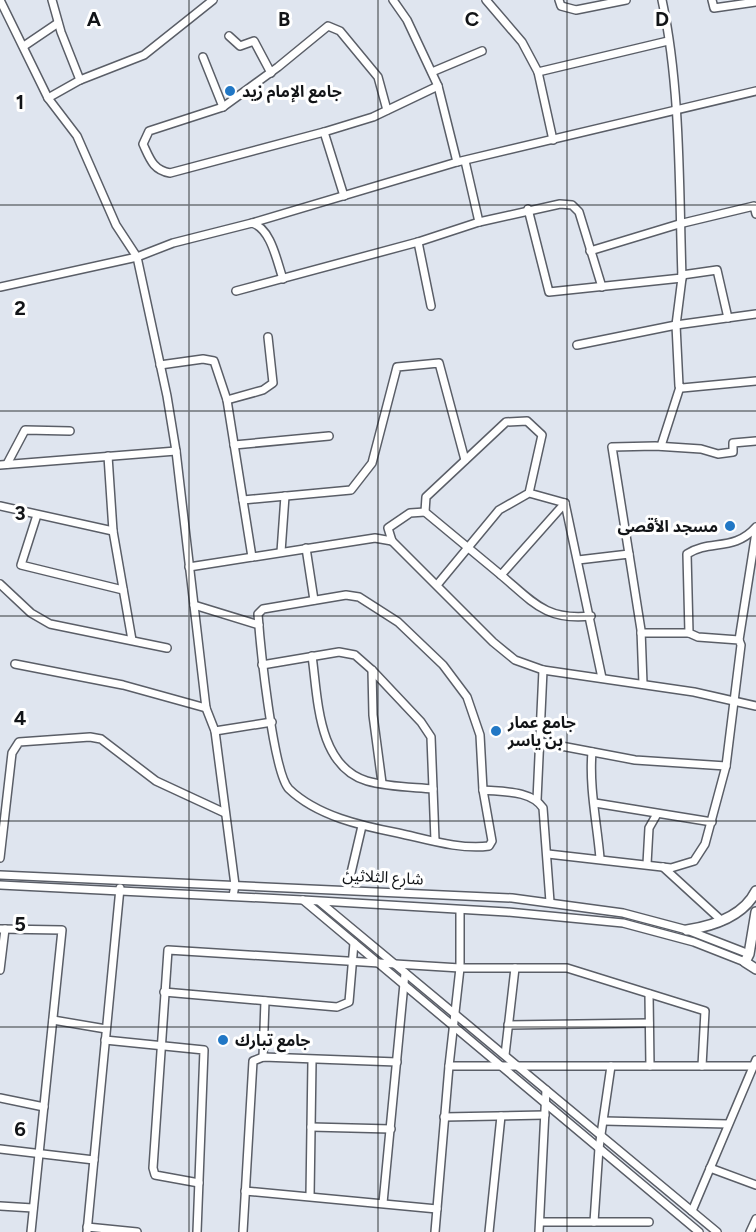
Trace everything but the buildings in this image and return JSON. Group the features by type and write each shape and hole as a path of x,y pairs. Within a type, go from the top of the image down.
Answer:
{"main road":[{"path":"687,930 722,921 742,908 756,891"},
{"path":"750,958 756,912"},
{"name":"شارع الثلاثين","path":"750,958 756,969"}],"street":[{"path":"0,0 48,98 77,136 116,225 137,257 176,451 206,708 215,731 235,885 234,896"},
{"path":"52,0 80,80"},
{"path":"48,98 80,80 144,55 213,0"},
{"path":"393,0 407,20 438,86 479,222"},
{"path":"486,0 522,42 538,72 553,140"},
{"path":"560,0 561,6 576,10 626,0"},
{"path":"661,446 680,387 676,325 682,276 675,111 662,0"},
{"path":"712,0 714,8 756,2"},
{"path":"24,46 58,22"},
{"path":"387,110 378,77 340,31 328,26 271,73 223,107 149,131 143,144 152,164 160,172 170,173 324,132 387,110 438,86"},
{"path":"229,36 240,46 254,40 271,73"},
{"path":"538,72 668,41"},
{"path":"432,72 482,51"},
{"path":"203,57 223,107"},
{"path":"0,287 137,257 173,243 252,223 461,161 756,91"},
{"path":"324,132 344,196"},
{"path":"236,291 418,242 479,222 528,209 560,204 572,206 579,212 602,287"},
{"path":"590,251 679,224 754,206 756,214"},
{"path":"528,209 549,292 602,287 717,270 728,318"},
{"path":"252,223 258,225 269,239 283,279"},
{"path":"418,242 431,306"},
{"path":"577,345 676,325 756,314"},
{"path":"226,400 263,390 273,382 268,337"},
{"path":"160,365 203,359 214,361 226,400 252,557"},
{"path":"243,500 351,490 372,463 397,366 439,363 465,460"},
{"path":"680,387 756,381"},
{"path":"425,513 426,497 506,422 527,421 542,435 529,493"},
{"path":"4,465 25,430 70,431"},
{"path":"234,446 329,436"},
{"path":"643,684 641,633 612,447 661,446 701,449 718,454 733,452 733,443 736,441 756,441"},
{"path":"4,465 176,451"},
{"path":"108,456 113,531 132,640"},
{"path":"437,585 499,510 529,493 565,503"},
{"path":"281,552 285,496"},
{"path":"565,503 603,678"},
{"path":"501,575 565,503"},
{"path":"0,506 113,531"},
{"path":"591,616 568,618 547,613 425,513 411,513 388,528 392,542 515,660 543,670 694,692 756,706"},
{"path":"37,515 21,565 123,590"},
{"path":"689,633 687,554 695,548 738,542 756,527"},
{"path":"548,854 600,858 663,867 681,866 694,861 705,844 726,766 741,645 739,640 756,532"},
{"path":"189,567 375,538 392,542"},
{"path":"306,548 314,600"},
{"path":"578,560 629,554"},
{"path":"0,584 43,621 167,648"},
{"path":"346,595 359,597 398,622 443,665 467,697 480,735 483,790 492,841 489,846 435,840 362,826 317,807 288,788 280,774 262,665 258,614 263,609 314,600 346,595"},
{"path":"194,605 259,625"},
{"path":"641,633 689,633 698,637 739,640"},
{"path":"262,665 312,656 349,653 372,670 421,722 431,737 435,840"},
{"path":"312,656 324,733 332,752 351,772 366,781 432,789"},
{"path":"15,664 123,685 206,708"},
{"path":"372,670 374,715 382,783"},
{"path":"543,670 537,800 545,817 550,902"},
{"path":"215,731 272,722"},
{"path":"0,858 12,753 19,742 90,737 101,739 156,781 225,813"},
{"path":"540,742 635,760 726,766"},
{"path":"592,752 590,776 600,858"},
{"path":"483,790 512,793 537,800"},
{"path":"595,803 712,822"},
{"path":"647,864 649,828 657,814"},
{"path":"346,890 362,826"},
{"path":"663,867 722,921"},
{"name":"شارع الثلاثين","path":"0,875 512,898 550,902 623,913 687,930 750,958"},
{"path":"120,881 87,1229 137,1232"},
{"name":"شارع الثلاثين","path":"0,885 303,900 623,923 750,958"},
{"path":"303,900 699,1232"},
{"path":"319,901 717,1232"},
{"path":"435,1232 444,1117 460,968 460,910"},
{"path":"0,970 2,929 62,930 31,1232"},
{"path":"164,992 343,1005 349,1002 354,943"},
{"path":"199,1183 155,1175 160,1046 168,950 460,968 567,968 705,1011 702,1066"},
{"path":"505,1055 515,968"},
{"path":"383,1203 405,973"},
{"path":"649,994 650,1066"},
{"path":"263,1057 265,1001"},
{"path":"53,1020 106,1029"},
{"path":"508,1024 649,1023"},
{"path":"105,1040 204,1050 197,1232"},
{"path":"243,1232 253,1061 263,1057 312,1061 397,1062"},
{"path":"310,1196 312,1061"},
{"path":"449,1066 702,1066 754,1063 692,1211"},
{"path":"594,1222 599,1148 611,1066"},
{"path":"539,1232 546,1090"},
{"path":"0,1098 44,1107"},
{"path":"444,1117 545,1115"},
{"path":"489,1232 501,1116"},
{"path":"604,1121 728,1124"},
{"path":"311,1127 390,1129"},
{"path":"0,1149 94,1160"},
{"path":"710,1168 756,1185"},
{"path":"245,1191 436,1209"},
{"path":"0,1206 33,1208"},
{"path":"750,1232 756,1219"},
{"path":"540,1222 649,1222"}],"place":[{"name":"جامع الإمام زيد","path":"230,91"},
{"name":"مسجد الأقصى","path":"730,526"},
{"name":"جامع عمار بن ياسر","path":"496,731"},
{"name":"جامع تبارك","path":"223,1040"}]}
